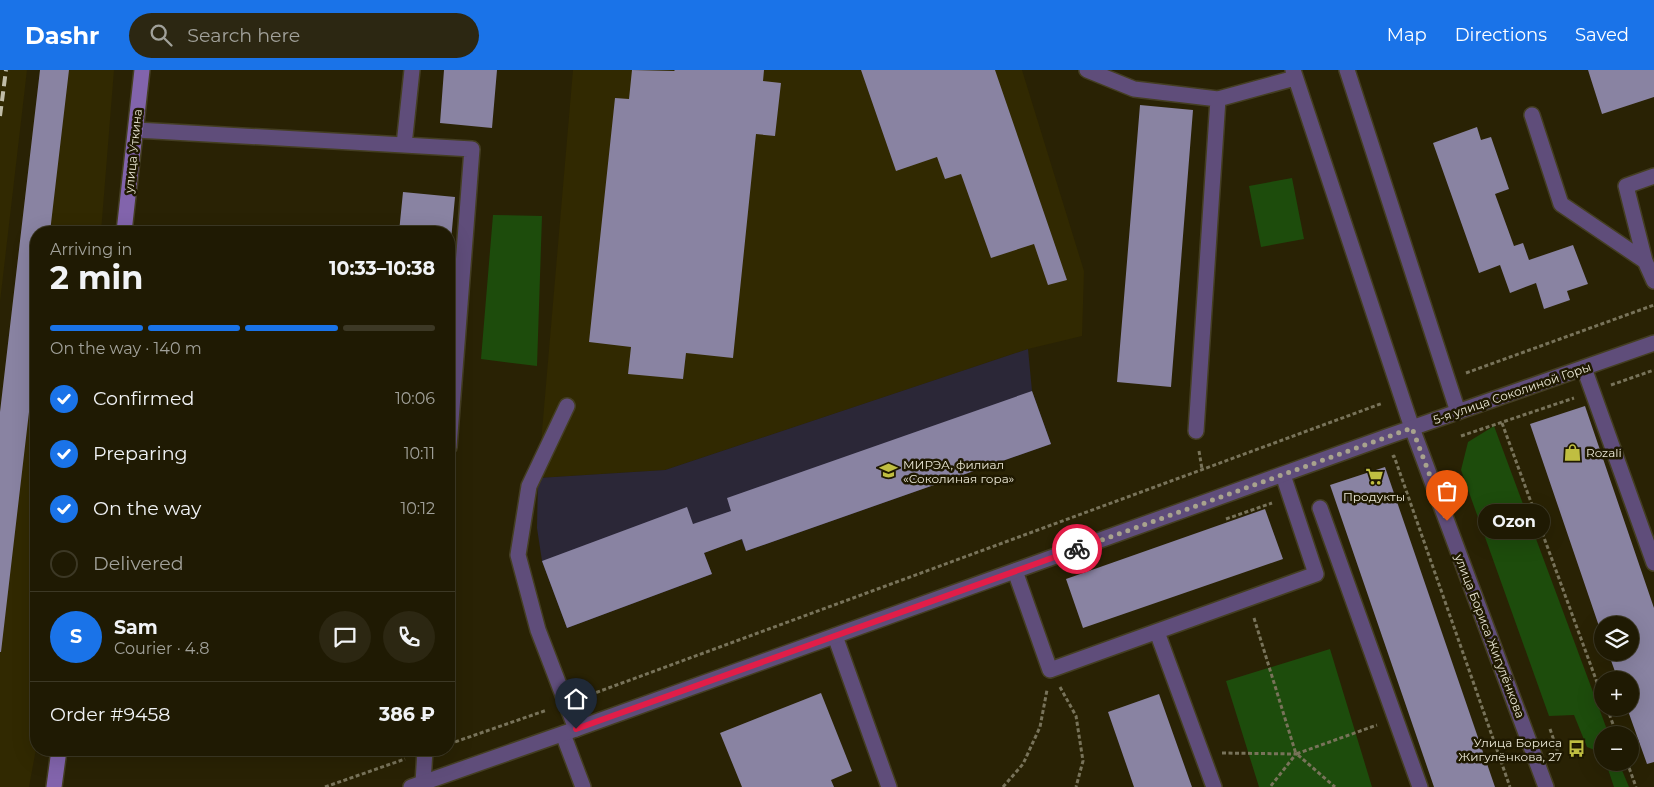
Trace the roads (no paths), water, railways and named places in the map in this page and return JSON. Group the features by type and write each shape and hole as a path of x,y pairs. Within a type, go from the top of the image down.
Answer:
{"street":[{"name":"улица Уткина","path":"125,226 142,70"},
{"path":"404,145 412,70"},
{"path":"1087,70 1134,89 1218,99 1294,74"},
{"path":"1346,70 1458,412"},
{"name":"улица Бориса Жигулёнкова","path":"1294,74 1412,428 1546,787"},
{"path":"1196,431 1218,99"},
{"path":"1532,114 1561,204 1645,261"},
{"path":"136,130 472,149 455,369"},
{"path":"1654,176 1626,186 1645,261 1654,281"},
{"name":"5-я улица Соколиной Горы","path":"419,786 1412,428 1654,343"},
{"path":"1584,368 1654,563"},
{"path":"567,406 529,486 518,554 538,630 566,703 570,731 583,787"},
{"path":"1016,571 1050,670 1157,632 1316,574 1283,475"},
{"path":"1320,508 1420,787"},
{"path":"1157,632 1214,787"},
{"path":"835,636 888,787"},
{"path":"54,787 58,756"},
{"path":"419,786 424,756"}],"railway":[{"path":"0,116 6,70"}],"place":[{"name":"Rozali","path":"1572,452"},
{"name":"МИРЭА, филиал «Соколиная гора»","path":"889,471"},
{"name":"Продукты","path":"1374,477"},
{"name":"Ozon","path":"1447,521"},
{"name":"Улица Бориса Жигулёнкова, 27","path":"1576,749"}]}
